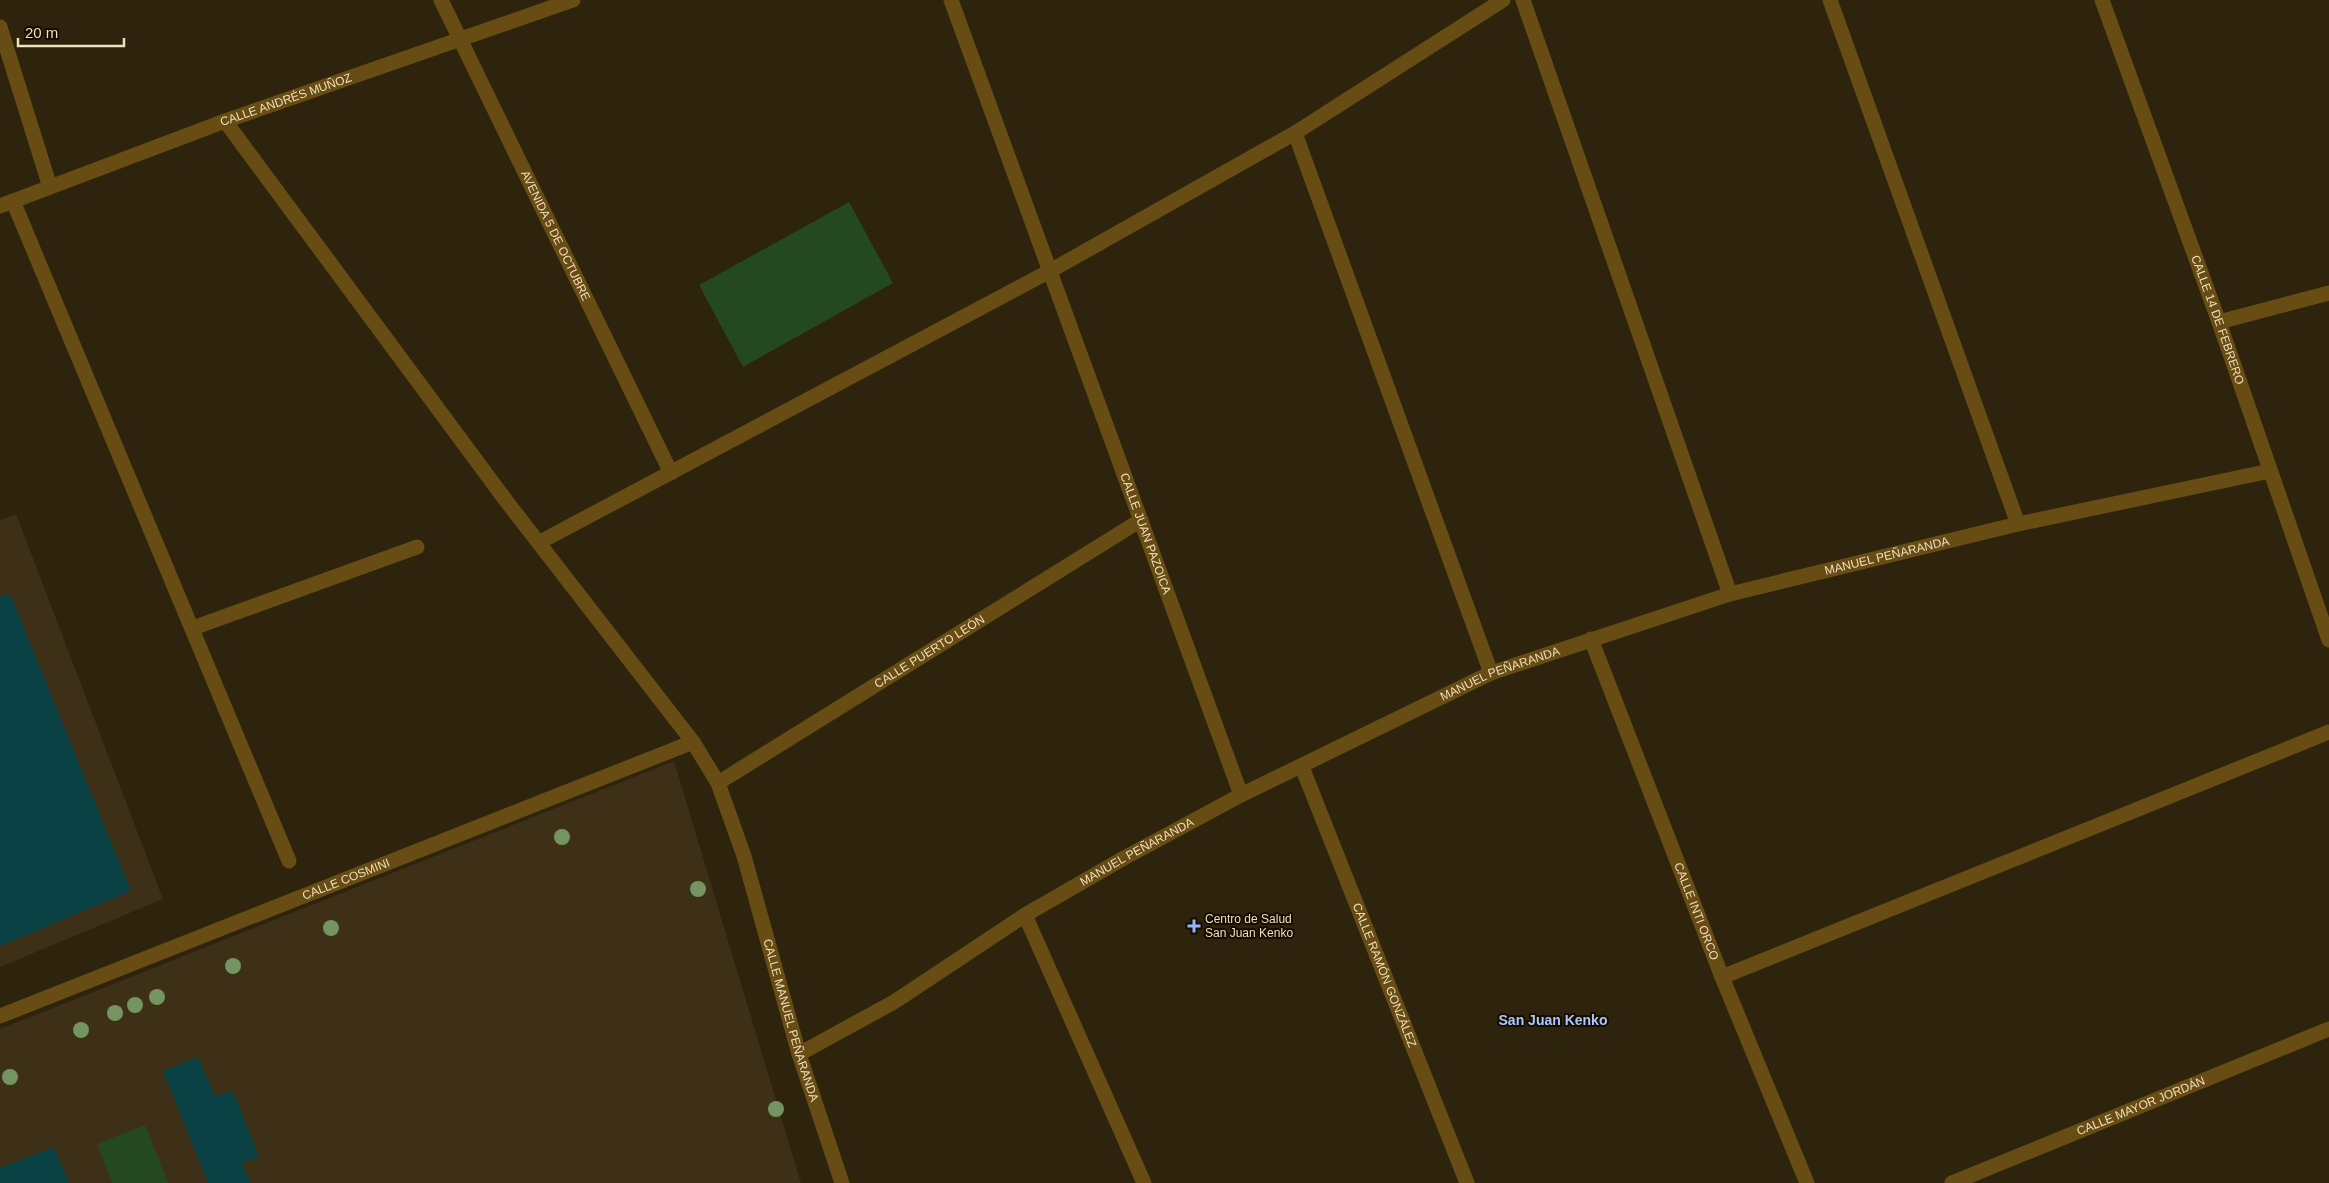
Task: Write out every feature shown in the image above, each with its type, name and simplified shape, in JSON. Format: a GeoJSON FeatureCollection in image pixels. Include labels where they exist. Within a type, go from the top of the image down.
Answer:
{"type":"FeatureCollection","features":[{"type":"Feature","properties":{"kind":"street","name":"AVENIDA 5 DE OCTUBRE"},"geometry":{"type":"LineString","coordinates":[[441,0],[671,473]]}},
{"type":"Feature","properties":{"kind":"street","name":"CALLE ANDRÉS MUÑOZ"},"geometry":{"type":"LineString","coordinates":[[7,204],[225,121],[573,0]]}},
{"type":"Feature","properties":{"kind":"street","name":"CALLE JUAN PAZOICA"},"geometry":{"type":"LineString","coordinates":[[952,0],[1241,795]]}},
{"type":"Feature","properties":{"kind":"street"},"geometry":{"type":"LineString","coordinates":[[540,542],[1050,271],[1294,133],[1503,0]]}},
{"type":"Feature","properties":{"kind":"street"},"geometry":{"type":"LineString","coordinates":[[1523,0],[1730,594]]}},
{"type":"Feature","properties":{"kind":"street"},"geometry":{"type":"LineString","coordinates":[[1830,0],[2018,524]]}},
{"type":"Feature","properties":{"kind":"street","name":"CALLE 14 DE FEBRERO"},"geometry":{"type":"LineString","coordinates":[[2102,0],[2219,322],[2329,640]]}},
{"type":"Feature","properties":{"kind":"street"},"geometry":{"type":"LineString","coordinates":[[0,27],[50,187]]}},
{"type":"Feature","properties":{"kind":"street","name":"CALLE MANUEL PEÑARANDA"},"geometry":{"type":"LineString","coordinates":[[225,121],[507,502],[540,542],[693,742],[718,783],[744,856],[799,1054],[842,1183]]}},
{"type":"Feature","properties":{"kind":"street"},"geometry":{"type":"LineString","coordinates":[[1294,133],[1491,674]]}},
{"type":"Feature","properties":{"kind":"street"},"geometry":{"type":"LineString","coordinates":[[7,204],[193,628],[289,861]]}},
{"type":"Feature","properties":{"kind":"street"},"geometry":{"type":"LineString","coordinates":[[2219,322],[2329,293]]}},
{"type":"Feature","properties":{"kind":"street","name":"MANUEL PEÑARANDA"},"geometry":{"type":"LineString","coordinates":[[799,1054],[894,1002],[1025,915],[1241,795],[1491,674],[1730,594],[2018,524],[2270,471]]}},
{"type":"Feature","properties":{"kind":"street","name":"CALLE PUERTO LEÓN"},"geometry":{"type":"LineString","coordinates":[[718,783],[1141,520]]}},
{"type":"Feature","properties":{"kind":"street"},"geometry":{"type":"LineString","coordinates":[[193,628],[417,547]]}},
{"type":"Feature","properties":{"kind":"street","name":"CALLE INTI ORCO"},"geometry":{"type":"LineString","coordinates":[[1591,639],[1722,977],[1807,1183]]}},
{"type":"Feature","properties":{"kind":"street"},"geometry":{"type":"LineString","coordinates":[[1722,977],[2329,732]]}},
{"type":"Feature","properties":{"kind":"street","name":"CALLE COSMINI"},"geometry":{"type":"LineString","coordinates":[[0,1016],[693,742]]}},
{"type":"Feature","properties":{"kind":"street","name":"CALLE RAMÓN GONZÁLEZ"},"geometry":{"type":"LineString","coordinates":[[1302,767],[1467,1183]]}},
{"type":"Feature","properties":{"kind":"street"},"geometry":{"type":"LineString","coordinates":[[1025,915],[1144,1183]]}},
{"type":"Feature","properties":{"kind":"street","name":"CALLE MAYOR JORDÁN"},"geometry":{"type":"LineString","coordinates":[[1952,1183],[2329,1029]]}},
{"type":"Feature","properties":{"kind":"shaded area"},"geometry":{"type":"Polygon","coordinates":[[[16,514],[163,899],[0,967],[0,520],[16,514]]]}},
{"type":"Feature","properties":{"kind":"shaded area"},"geometry":{"type":"Polygon","coordinates":[[[674,761],[801,1183],[0,1183],[0,1029],[674,761]]]}},
{"type":"Feature","properties":{"kind":"green space"},"geometry":{"type":"Polygon","coordinates":[[[849,202],[893,283],[743,367],[699,285],[849,202]]]}},
{"type":"Feature","properties":{"kind":"green space"},"geometry":{"type":"Polygon","coordinates":[[[145,1125],[168,1183],[112,1183],[97,1144],[145,1125]]]}},
{"type":"Feature","properties":{"kind":"building"},"geometry":{"type":"Polygon","coordinates":[[[10,594],[131,891],[0,946],[0,597],[10,594]]]}},
{"type":"Feature","properties":{"kind":"building"},"geometry":{"type":"Polygon","coordinates":[[[198,1057],[215,1096],[233,1091],[259,1156],[242,1163],[251,1183],[208,1183],[163,1071],[198,1057]]]}},
{"type":"Feature","properties":{"kind":"building"},"geometry":{"type":"Polygon","coordinates":[[[54,1147],[69,1183],[0,1183],[0,1168],[54,1147]]]}},
{"type":"Feature","properties":{"kind":"place","name":"Centro de Salud San Juan Kenko"},"geometry":{"type":"Point","coordinates":[1194,926]}},
{"type":"Feature","properties":{"kind":"district","name":"San Juan Kenko"},"geometry":{"type":"Point","coordinates":[1553,1020]}}]}
